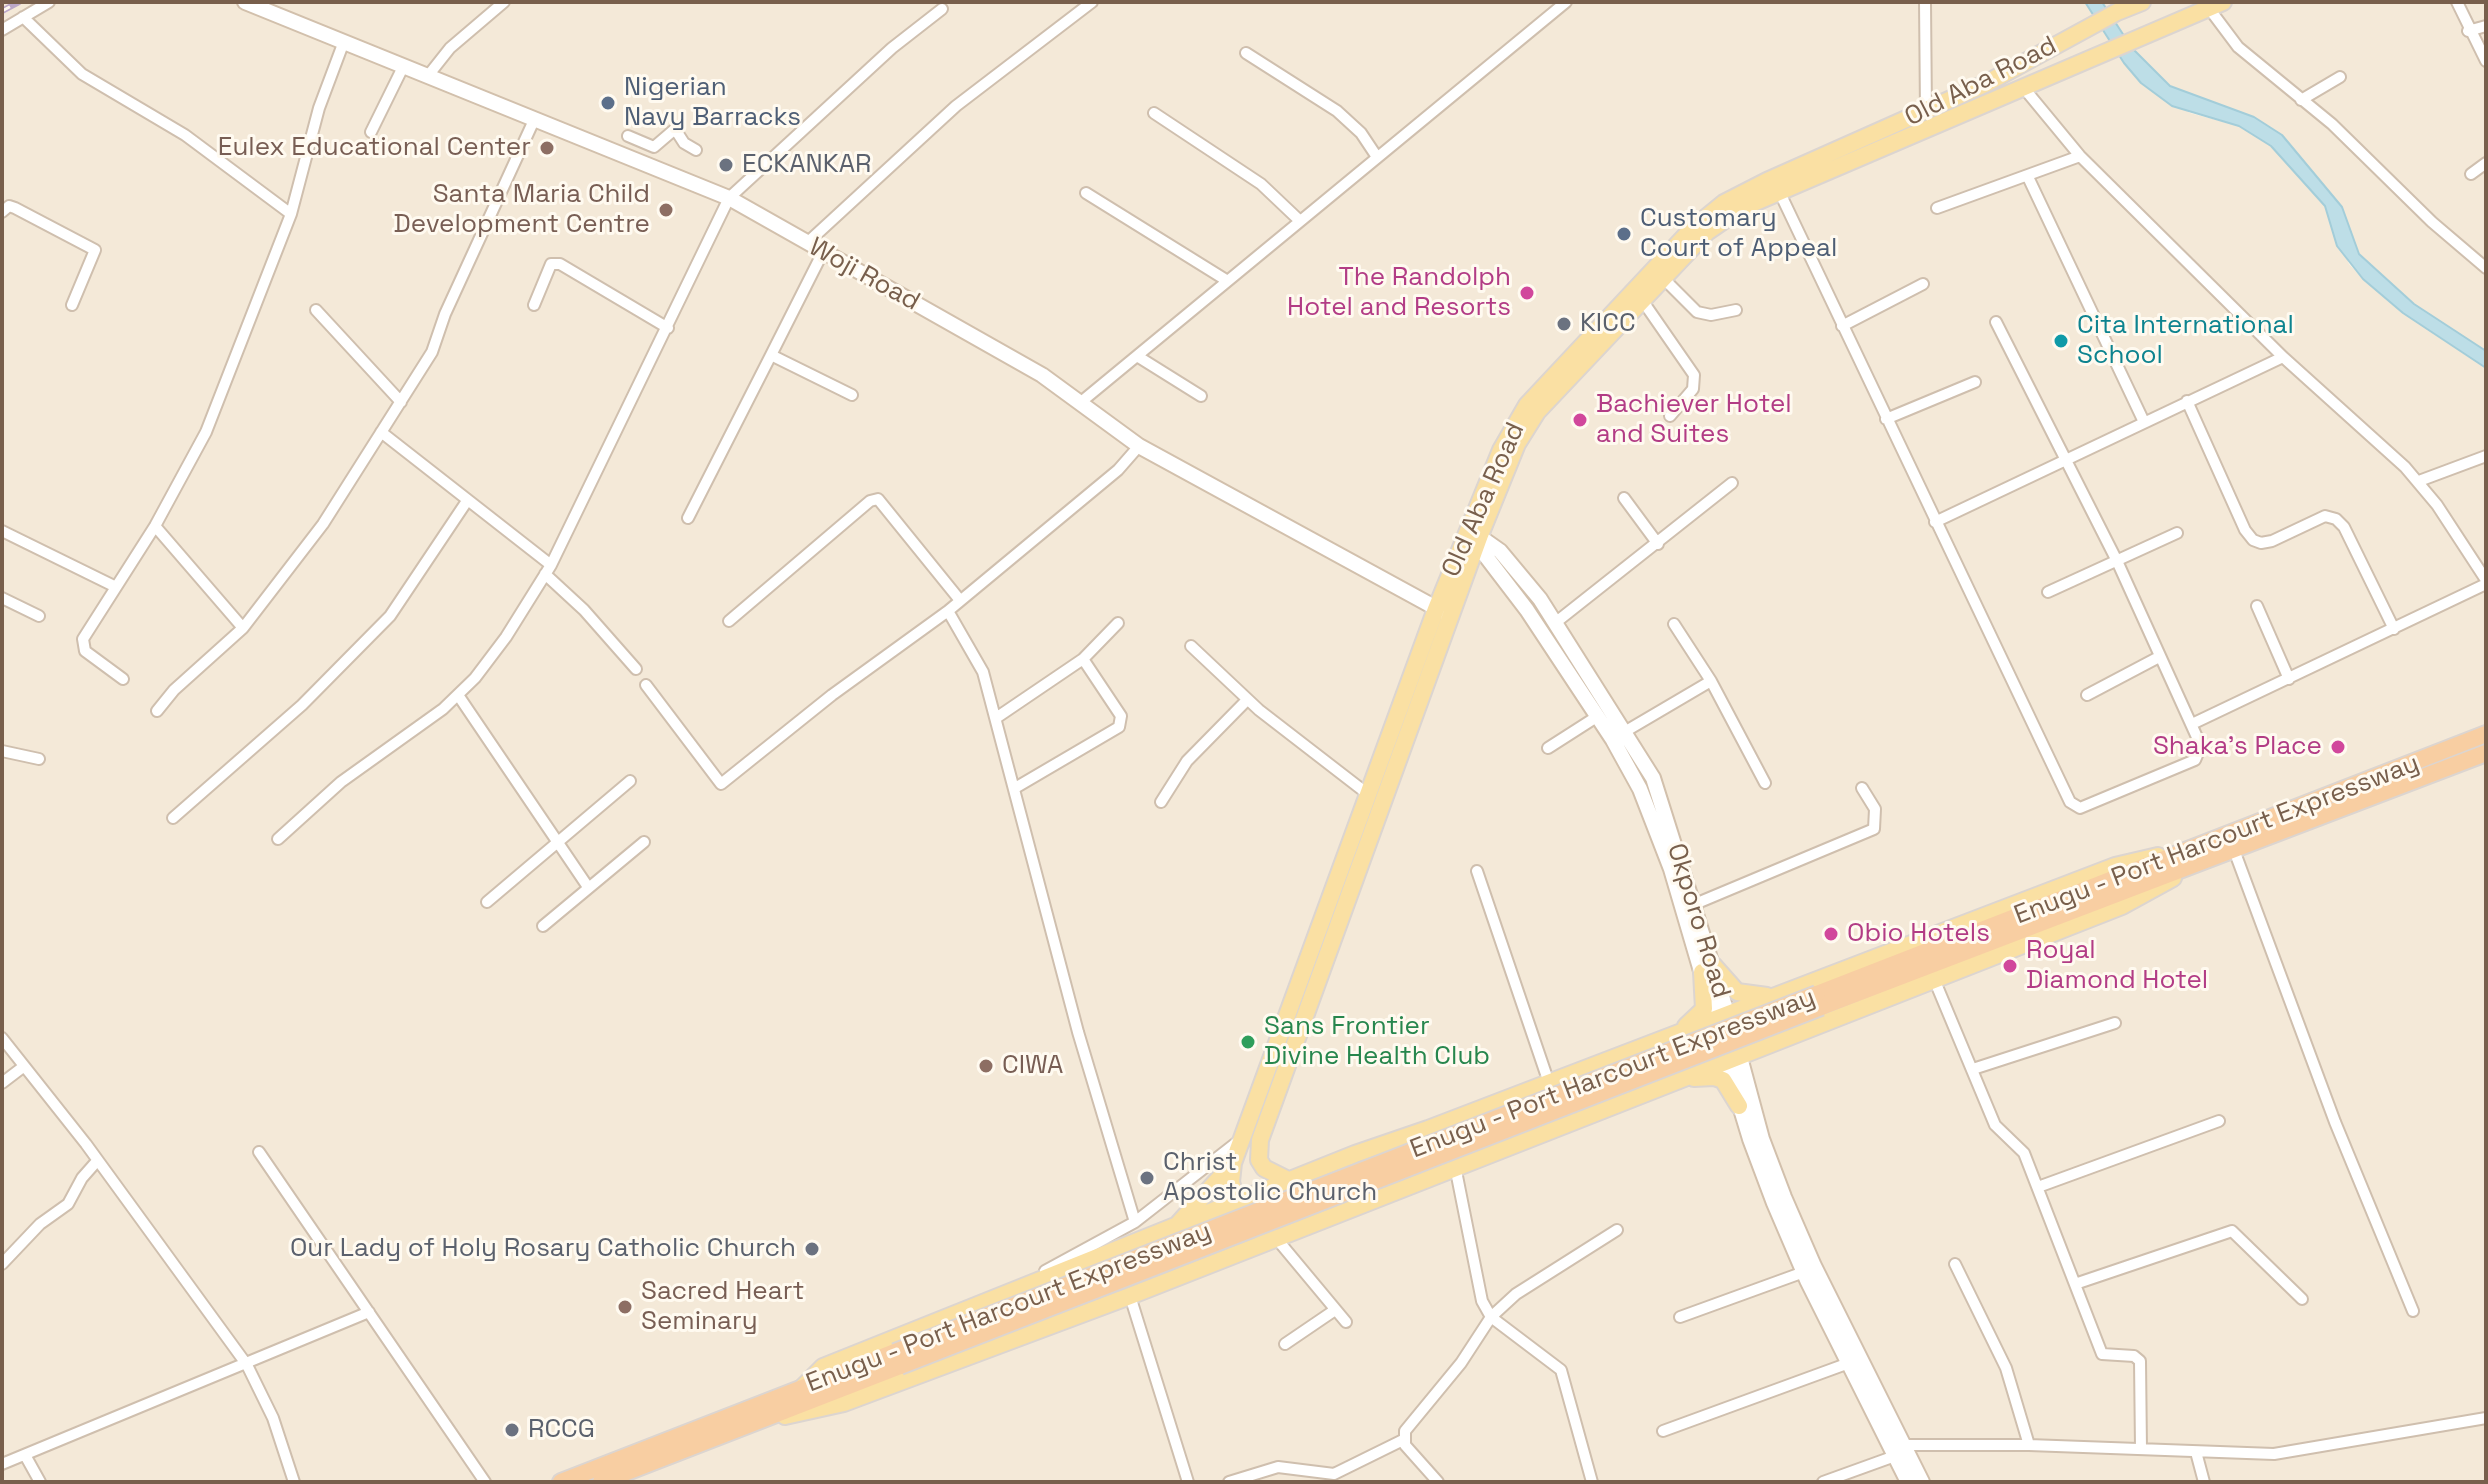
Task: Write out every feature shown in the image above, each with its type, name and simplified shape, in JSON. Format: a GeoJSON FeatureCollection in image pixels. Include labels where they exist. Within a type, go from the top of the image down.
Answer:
{"type":"FeatureCollection","features":[{"type":"Feature","properties":{"kind":"highway","name":"Enugu - Port Harcourt Expressway"},"geometry":{"type":"LineString","coordinates":[[601,1482],[753,1423],[898,1359],[1819,1000],[2486,734]]}},
{"type":"Feature","properties":{"kind":"highway","name":"Enugu - Port Harcourt Expressway"},"geometry":{"type":"LineString","coordinates":[[1819,1000],[2198,865],[2486,753]]}},
{"type":"Feature","properties":{"kind":"highway","name":"Enugu - Port Harcourt Expressway"},"geometry":{"type":"LineString","coordinates":[[561,1482],[800,1390],[898,1359]]}},
{"type":"Feature","properties":{"kind":"main road","name":"Woji Road"},"geometry":{"type":"LineString","coordinates":[[245,2],[729,198],[1042,375],[1139,446],[1443,612]]}},
{"type":"Feature","properties":{"kind":"main road","name":"Old Aba Road"},"geometry":{"type":"LineString","coordinates":[[1472,539],[1527,427],[1547,400],[1707,232],[1742,208],[1927,120],[2079,31],[2142,2]]}},
{"type":"Feature","properties":{"kind":"main road","name":"Old Aba Road"},"geometry":{"type":"LineString","coordinates":[[1237,1202],[1231,1182],[1233,1163],[1369,795],[1472,539],[1501,450],[1527,405],[1691,230],[1743,191],[1927,120],[2023,87],[2215,4]]}},
{"type":"Feature","properties":{"kind":"main road","name":"Okporo Road"},"geometry":{"type":"LineString","coordinates":[[1472,539],[1508,560],[1555,623],[1626,731],[1657,788],[1695,904],[1707,968]]}},
{"type":"Feature","properties":{"kind":"main road","name":"Okporo Road"},"geometry":{"type":"LineString","coordinates":[[1472,539],[1520,600],[1598,716],[1651,813],[1707,968],[1732,1058],[1739,1106],[1763,1175],[1804,1272],[1849,1363],[1900,1451],[1922,1482]]}},
{"type":"Feature","properties":{"kind":"main road","name":"Old Aba Road"},"geometry":{"type":"LineString","coordinates":[[1292,1182],[1264,1168],[1259,1160],[1260,1140],[1443,612]]}},
{"type":"Feature","properties":{"kind":"main road"},"geometry":{"type":"LineString","coordinates":[[800,1390],[823,1367],[1377,1146],[2115,866],[2210,844]]}},
{"type":"Feature","properties":{"kind":"main road"},"geometry":{"type":"LineString","coordinates":[[753,1423],[844,1403],[1130,1296],[2122,906],[2198,865]]}},
{"type":"Feature","properties":{"kind":"main road"},"geometry":{"type":"LineString","coordinates":[[1707,968],[1737,992],[1777,996]]}},
{"type":"Feature","properties":{"kind":"main road"},"geometry":{"type":"LineString","coordinates":[[1666,1038],[1701,1015],[1707,968]]}},
{"type":"Feature","properties":{"kind":"main road","name":"Okporo Road"},"geometry":{"type":"LineString","coordinates":[[1732,1058],[1784,1197],[1900,1451],[1908,1482]]}},
{"type":"Feature","properties":{"kind":"main road"},"geometry":{"type":"LineString","coordinates":[[1661,1085],[1714,1077],[1731,1089],[1739,1106]]}},
{"type":"Feature","properties":{"kind":"main road"},"geometry":{"type":"LineString","coordinates":[[1344,1161],[1375,1156],[1388,1159],[1394,1171],[1394,1183],[1388,1193]]}},
{"type":"Feature","properties":{"kind":"main road"},"geometry":{"type":"LineString","coordinates":[[1174,1229],[1233,1163]]}},
{"type":"Feature","properties":{"kind":"main road"},"geometry":{"type":"LineString","coordinates":[[1237,1202],[1256,1228],[1276,1238]]}},
{"type":"Feature","properties":{"kind":"street"},"geometry":{"type":"LineString","coordinates":[[2,30],[49,2]]}},
{"type":"Feature","properties":{"kind":"street"},"geometry":{"type":"LineString","coordinates":[[427,77],[457,41],[504,2]]}},
{"type":"Feature","properties":{"kind":"street"},"geometry":{"type":"LineString","coordinates":[[1081,402],[1566,2]]}},
{"type":"Feature","properties":{"kind":"street"},"geometry":{"type":"LineString","coordinates":[[1925,2],[1927,120]]}},
{"type":"Feature","properties":{"kind":"street"},"geometry":{"type":"LineString","coordinates":[[2457,2],[2468,31],[2486,61]]}},
{"type":"Feature","properties":{"kind":"street"},"geometry":{"type":"LineString","coordinates":[[807,243],[956,106],[1085,4]]}},
{"type":"Feature","properties":{"kind":"street"},"geometry":{"type":"LineString","coordinates":[[2215,4],[2238,47],[2332,124],[2432,222],[2486,268]]}},
{"type":"Feature","properties":{"kind":"street"},"geometry":{"type":"LineString","coordinates":[[278,839],[341,782],[458,695],[506,637],[548,569],[729,198],[892,48],[942,9]]}},
{"type":"Feature","properties":{"kind":"street"},"geometry":{"type":"LineString","coordinates":[[23,17],[82,74],[185,135],[291,214]]}},
{"type":"Feature","properties":{"kind":"street"},"geometry":{"type":"LineString","coordinates":[[2468,31],[2486,26]]}},
{"type":"Feature","properties":{"kind":"street"},"geometry":{"type":"LineString","coordinates":[[123,679],[83,646],[83,639],[155,526],[206,432],[291,214],[319,108],[343,44]]}},
{"type":"Feature","properties":{"kind":"street"},"geometry":{"type":"LineString","coordinates":[[1246,53],[1337,111],[1361,133],[1377,157]]}},
{"type":"Feature","properties":{"kind":"street"},"geometry":{"type":"LineString","coordinates":[[371,132],[403,67]]}},
{"type":"Feature","properties":{"kind":"street"},"geometry":{"type":"LineString","coordinates":[[2301,100],[2340,77]]}},
{"type":"Feature","properties":{"kind":"street"},"geometry":{"type":"LineString","coordinates":[[2023,87],[2080,156],[2283,357],[2419,481],[2486,582],[2192,724]]}},
{"type":"Feature","properties":{"kind":"street"},"geometry":{"type":"LineString","coordinates":[[1154,113],[1261,184],[1300,221]]}},
{"type":"Feature","properties":{"kind":"street"},"geometry":{"type":"LineString","coordinates":[[157,711],[174,690],[243,628],[298,560],[401,402],[432,352],[445,314],[535,118]]}},
{"type":"Feature","properties":{"kind":"street"},"geometry":{"type":"LineString","coordinates":[[628,136],[654,147],[675,129],[684,143],[696,150]]}},
{"type":"Feature","properties":{"kind":"street"},"geometry":{"type":"LineString","coordinates":[[1937,208],[2080,156]]}},
{"type":"Feature","properties":{"kind":"street"},"geometry":{"type":"LineString","coordinates":[[2471,174],[2486,163]]}},
{"type":"Feature","properties":{"kind":"street"},"geometry":{"type":"LineString","coordinates":[[2028,177],[2144,422]]}},
{"type":"Feature","properties":{"kind":"street"},"geometry":{"type":"LineString","coordinates":[[1779,191],[2074,807],[2088,806],[2195,760],[2201,746],[2117,561],[1996,322]]}},
{"type":"Feature","properties":{"kind":"street"},"geometry":{"type":"LineString","coordinates":[[1086,193],[1226,280]]}},
{"type":"Feature","properties":{"kind":"street"},"geometry":{"type":"LineString","coordinates":[[2,212],[9,206],[15,208],[95,250],[72,305]]}},
{"type":"Feature","properties":{"kind":"street"},"geometry":{"type":"LineString","coordinates":[[688,518],[823,252]]}},
{"type":"Feature","properties":{"kind":"street"},"geometry":{"type":"LineString","coordinates":[[534,305],[551,264],[560,264],[668,328]]}},
{"type":"Feature","properties":{"kind":"street"},"geometry":{"type":"LineString","coordinates":[[1663,278],[1697,312],[1711,315],[1736,310]]}},
{"type":"Feature","properties":{"kind":"street"},"geometry":{"type":"LineString","coordinates":[[1842,326],[1923,284]]}},
{"type":"Feature","properties":{"kind":"street"},"geometry":{"type":"LineString","coordinates":[[1642,300],[1694,375],[1693,389],[1670,416]]}},
{"type":"Feature","properties":{"kind":"street"},"geometry":{"type":"LineString","coordinates":[[316,310],[401,402]]}},
{"type":"Feature","properties":{"kind":"street"},"geometry":{"type":"LineString","coordinates":[[771,355],[852,395]]}},
{"type":"Feature","properties":{"kind":"street"},"geometry":{"type":"LineString","coordinates":[[1137,356],[1201,396]]}},
{"type":"Feature","properties":{"kind":"street"},"geometry":{"type":"LineString","coordinates":[[1935,522],[2283,357]]}},
{"type":"Feature","properties":{"kind":"street"},"geometry":{"type":"LineString","coordinates":[[1886,419],[1975,382]]}},
{"type":"Feature","properties":{"kind":"street"},"geometry":{"type":"LineString","coordinates":[[2187,401],[2245,530],[2253,540],[2261,543],[2272,541],[2325,516],[2336,519],[2344,527],[2394,629]]}},
{"type":"Feature","properties":{"kind":"street"},"geometry":{"type":"LineString","coordinates":[[381,432],[548,569],[636,669]]}},
{"type":"Feature","properties":{"kind":"street"},"geometry":{"type":"LineString","coordinates":[[646,685],[721,784],[832,695],[948,611],[1118,470],[1139,446]]}},
{"type":"Feature","properties":{"kind":"street"},"geometry":{"type":"LineString","coordinates":[[2419,481],[2486,456]]}},
{"type":"Feature","properties":{"kind":"street"},"geometry":{"type":"LineString","coordinates":[[1555,623],[1732,483]]}},
{"type":"Feature","properties":{"kind":"street"},"geometry":{"type":"LineString","coordinates":[[1624,498],[1658,544]]}},
{"type":"Feature","properties":{"kind":"street"},"geometry":{"type":"LineString","coordinates":[[729,621],[870,501],[878,499],[959,599]]}},
{"type":"Feature","properties":{"kind":"street"},"geometry":{"type":"LineString","coordinates":[[173,818],[293,714],[390,616],[467,501]]}},
{"type":"Feature","properties":{"kind":"street"},"geometry":{"type":"LineString","coordinates":[[155,526],[243,628]]}},
{"type":"Feature","properties":{"kind":"street"},"geometry":{"type":"LineString","coordinates":[[2,531],[116,587]]}},
{"type":"Feature","properties":{"kind":"street"},"geometry":{"type":"LineString","coordinates":[[2048,592],[2177,533]]}},
{"type":"Feature","properties":{"kind":"street"},"geometry":{"type":"LineString","coordinates":[[2,598],[39,616]]}},
{"type":"Feature","properties":{"kind":"street"},"geometry":{"type":"LineString","coordinates":[[2257,606],[2289,679]]}},
{"type":"Feature","properties":{"kind":"street"},"geometry":{"type":"LineString","coordinates":[[948,611],[978,660],[996,718],[1078,1032],[1135,1222]]}},
{"type":"Feature","properties":{"kind":"street"},"geometry":{"type":"LineString","coordinates":[[996,718],[1083,659],[1118,623]]}},
{"type":"Feature","properties":{"kind":"street"},"geometry":{"type":"LineString","coordinates":[[1674,624],[1711,681],[1765,783]]}},
{"type":"Feature","properties":{"kind":"street"},"geometry":{"type":"LineString","coordinates":[[1191,646],[1247,700],[1319,760],[1369,795]]}},
{"type":"Feature","properties":{"kind":"street"},"geometry":{"type":"LineString","coordinates":[[2087,695],[2159,657]]}},
{"type":"Feature","properties":{"kind":"street"},"geometry":{"type":"LineString","coordinates":[[1015,788],[1119,727],[1121,716],[1083,659]]}},
{"type":"Feature","properties":{"kind":"street"},"geometry":{"type":"LineString","coordinates":[[1626,731],[1711,681]]}},
{"type":"Feature","properties":{"kind":"street"},"geometry":{"type":"LineString","coordinates":[[458,695],[588,887]]}},
{"type":"Feature","properties":{"kind":"street"},"geometry":{"type":"LineString","coordinates":[[1161,802],[1187,761],[1247,700]]}},
{"type":"Feature","properties":{"kind":"street"},"geometry":{"type":"LineString","coordinates":[[1548,748],[1598,716]]}},
{"type":"Feature","properties":{"kind":"street"},"geometry":{"type":"LineString","coordinates":[[2,751],[39,759]]}},
{"type":"Feature","properties":{"kind":"street"},"geometry":{"type":"LineString","coordinates":[[487,902],[630,781]]}},
{"type":"Feature","properties":{"kind":"street"},"geometry":{"type":"LineString","coordinates":[[1695,904],[1874,829],[1875,809],[1862,788]]}},
{"type":"Feature","properties":{"kind":"street"},"geometry":{"type":"LineString","coordinates":[[543,926],[644,842]]}},
{"type":"Feature","properties":{"kind":"street"},"geometry":{"type":"LineString","coordinates":[[2234,850],[2335,1122],[2413,1311]]}},
{"type":"Feature","properties":{"kind":"street"},"geometry":{"type":"LineString","coordinates":[[1477,871],[1549,1083]]}},
{"type":"Feature","properties":{"kind":"street"},"geometry":{"type":"LineString","coordinates":[[1934,979],[1995,1125],[2024,1153],[2102,1354],[2134,1356],[2140,1361],[2141,1449]]}},
{"type":"Feature","properties":{"kind":"street"},"geometry":{"type":"LineString","coordinates":[[1973,1069],[2115,1023]]}},
{"type":"Feature","properties":{"kind":"street"},"geometry":{"type":"LineString","coordinates":[[2,1038],[247,1365],[273,1418],[294,1482]]}},
{"type":"Feature","properties":{"kind":"street"},"geometry":{"type":"LineString","coordinates":[[2,1083],[23,1067]]}},
{"type":"Feature","properties":{"kind":"street"},"geometry":{"type":"LineString","coordinates":[[2038,1187],[2219,1121]]}},
{"type":"Feature","properties":{"kind":"street"},"geometry":{"type":"LineString","coordinates":[[1031,1285],[1031,1279],[1135,1222],[1242,1139]]}},
{"type":"Feature","properties":{"kind":"street"},"geometry":{"type":"LineString","coordinates":[[259,1152],[485,1482]]}},
{"type":"Feature","properties":{"kind":"street"},"geometry":{"type":"LineString","coordinates":[[2,1264],[40,1224],[68,1204],[82,1178],[97,1161]]}},
{"type":"Feature","properties":{"kind":"street"},"geometry":{"type":"LineString","coordinates":[[1455,1166],[1476,1287],[1491,1317],[1561,1370],[1592,1482]]}},
{"type":"Feature","properties":{"kind":"street"},"geometry":{"type":"LineString","coordinates":[[1403,1440],[1405,1431],[1461,1363],[1491,1317],[1516,1294],[1617,1230]]}},
{"type":"Feature","properties":{"kind":"street"},"geometry":{"type":"LineString","coordinates":[[2075,1284],[2232,1231],[2302,1299]]}},
{"type":"Feature","properties":{"kind":"street"},"geometry":{"type":"LineString","coordinates":[[1276,1238],[1346,1322]]}},
{"type":"Feature","properties":{"kind":"street"},"geometry":{"type":"LineString","coordinates":[[1955,1264],[2006,1368],[2029,1445]]}},
{"type":"Feature","properties":{"kind":"street"},"geometry":{"type":"LineString","coordinates":[[1680,1317],[1804,1272]]}},
{"type":"Feature","properties":{"kind":"street"},"geometry":{"type":"LineString","coordinates":[[1130,1296],[1188,1482]]}},
{"type":"Feature","properties":{"kind":"street"},"geometry":{"type":"LineString","coordinates":[[1285,1344],[1335,1310]]}},
{"type":"Feature","properties":{"kind":"street"},"geometry":{"type":"LineString","coordinates":[[2,1464],[369,1312]]}},
{"type":"Feature","properties":{"kind":"street"},"geometry":{"type":"LineString","coordinates":[[1663,1431],[1849,1363]]}},
{"type":"Feature","properties":{"kind":"street"},"geometry":{"type":"LineString","coordinates":[[1823,1482],[1900,1451],[2029,1445],[2247,1455],[2305,1451],[2486,1418]]}},
{"type":"Feature","properties":{"kind":"street"},"geometry":{"type":"LineString","coordinates":[[1229,1482],[1278,1467],[1334,1474],[1403,1440]]}},
{"type":"Feature","properties":{"kind":"street"},"geometry":{"type":"LineString","coordinates":[[1403,1440],[1438,1482]]}},
{"type":"Feature","properties":{"kind":"street"},"geometry":{"type":"LineString","coordinates":[[2196,1452],[2204,1482]]}},
{"type":"Feature","properties":{"kind":"street"},"geometry":{"type":"LineString","coordinates":[[25,1455],[40,1482]]}},
{"type":"Feature","properties":{"kind":"shaded area"},"geometry":{"type":"Polygon","coordinates":[[[2,2],[2085,2],[2124,63],[2141,83],[2190,113],[2239,126],[2271,146],[2325,206],[2349,264],[2363,279],[2403,313],[2486,368],[2486,1482],[2,1482],[2,2]]]}},
{"type":"Feature","properties":{"kind":"shaded area"},"geometry":{"type":"Polygon","coordinates":[[[2102,2],[2486,2],[2486,351],[2414,304],[2359,254],[2342,207],[2282,135],[2254,117],[2170,86],[2132,48],[2102,2]]]}},
{"type":"Feature","properties":{"kind":"water"},"geometry":{"type":"Polygon","coordinates":[[[2085,2],[2102,2],[2132,48],[2170,86],[2254,117],[2282,135],[2342,207],[2359,254],[2414,304],[2486,351],[2486,368],[2403,313],[2363,279],[2337,246],[2325,206],[2271,146],[2239,126],[2172,106],[2141,83],[2124,63],[2085,2]]]}},
{"type":"Feature","properties":{"kind":"railway"},"geometry":{"type":"LineString","coordinates":[[2,11],[19,2]]}},
{"type":"Feature","properties":{"kind":"place","name":"Nigerian Navy Barracks"},"geometry":{"type":"Point","coordinates":[608,103]}},
{"type":"Feature","properties":{"kind":"place","name":"Eulex Educational Center"},"geometry":{"type":"Point","coordinates":[547,148]}},
{"type":"Feature","properties":{"kind":"place","name":"ECKANKAR"},"geometry":{"type":"Point","coordinates":[726,165]}},
{"type":"Feature","properties":{"kind":"place","name":"Santa Maria Child Development Centre"},"geometry":{"type":"Point","coordinates":[666,210]}},
{"type":"Feature","properties":{"kind":"place","name":"Customary Court of Appeal"},"geometry":{"type":"Point","coordinates":[1624,234]}},
{"type":"Feature","properties":{"kind":"place","name":"The Randolph Hotel and Resorts"},"geometry":{"type":"Point","coordinates":[1527,293]}},
{"type":"Feature","properties":{"kind":"place","name":"KICC"},"geometry":{"type":"Point","coordinates":[1564,324]}},
{"type":"Feature","properties":{"kind":"place","name":"Cita International School"},"geometry":{"type":"Point","coordinates":[2061,341]}},
{"type":"Feature","properties":{"kind":"place","name":"Bachiever Hotel and Suites"},"geometry":{"type":"Point","coordinates":[1580,420]}},
{"type":"Feature","properties":{"kind":"place","name":"Shaka's Place"},"geometry":{"type":"Point","coordinates":[2338,747]}},
{"type":"Feature","properties":{"kind":"place","name":"Obio Hotels"},"geometry":{"type":"Point","coordinates":[1831,934]}},
{"type":"Feature","properties":{"kind":"place","name":"Royal Diamond Hotel"},"geometry":{"type":"Point","coordinates":[2010,966]}},
{"type":"Feature","properties":{"kind":"place","name":"Sans Frontier Divine Health Club"},"geometry":{"type":"Point","coordinates":[1248,1042]}},
{"type":"Feature","properties":{"kind":"place","name":"CIWA"},"geometry":{"type":"Point","coordinates":[986,1066]}},
{"type":"Feature","properties":{"kind":"place","name":"Christ Apostolic Church"},"geometry":{"type":"Point","coordinates":[1147,1178]}},
{"type":"Feature","properties":{"kind":"place","name":"Our Lady of Holy Rosary Catholic Church"},"geometry":{"type":"Point","coordinates":[812,1249]}},
{"type":"Feature","properties":{"kind":"place","name":"Sacred Heart Seminary"},"geometry":{"type":"Point","coordinates":[625,1307]}},
{"type":"Feature","properties":{"kind":"place","name":"RCCG"},"geometry":{"type":"Point","coordinates":[512,1430]}}]}
